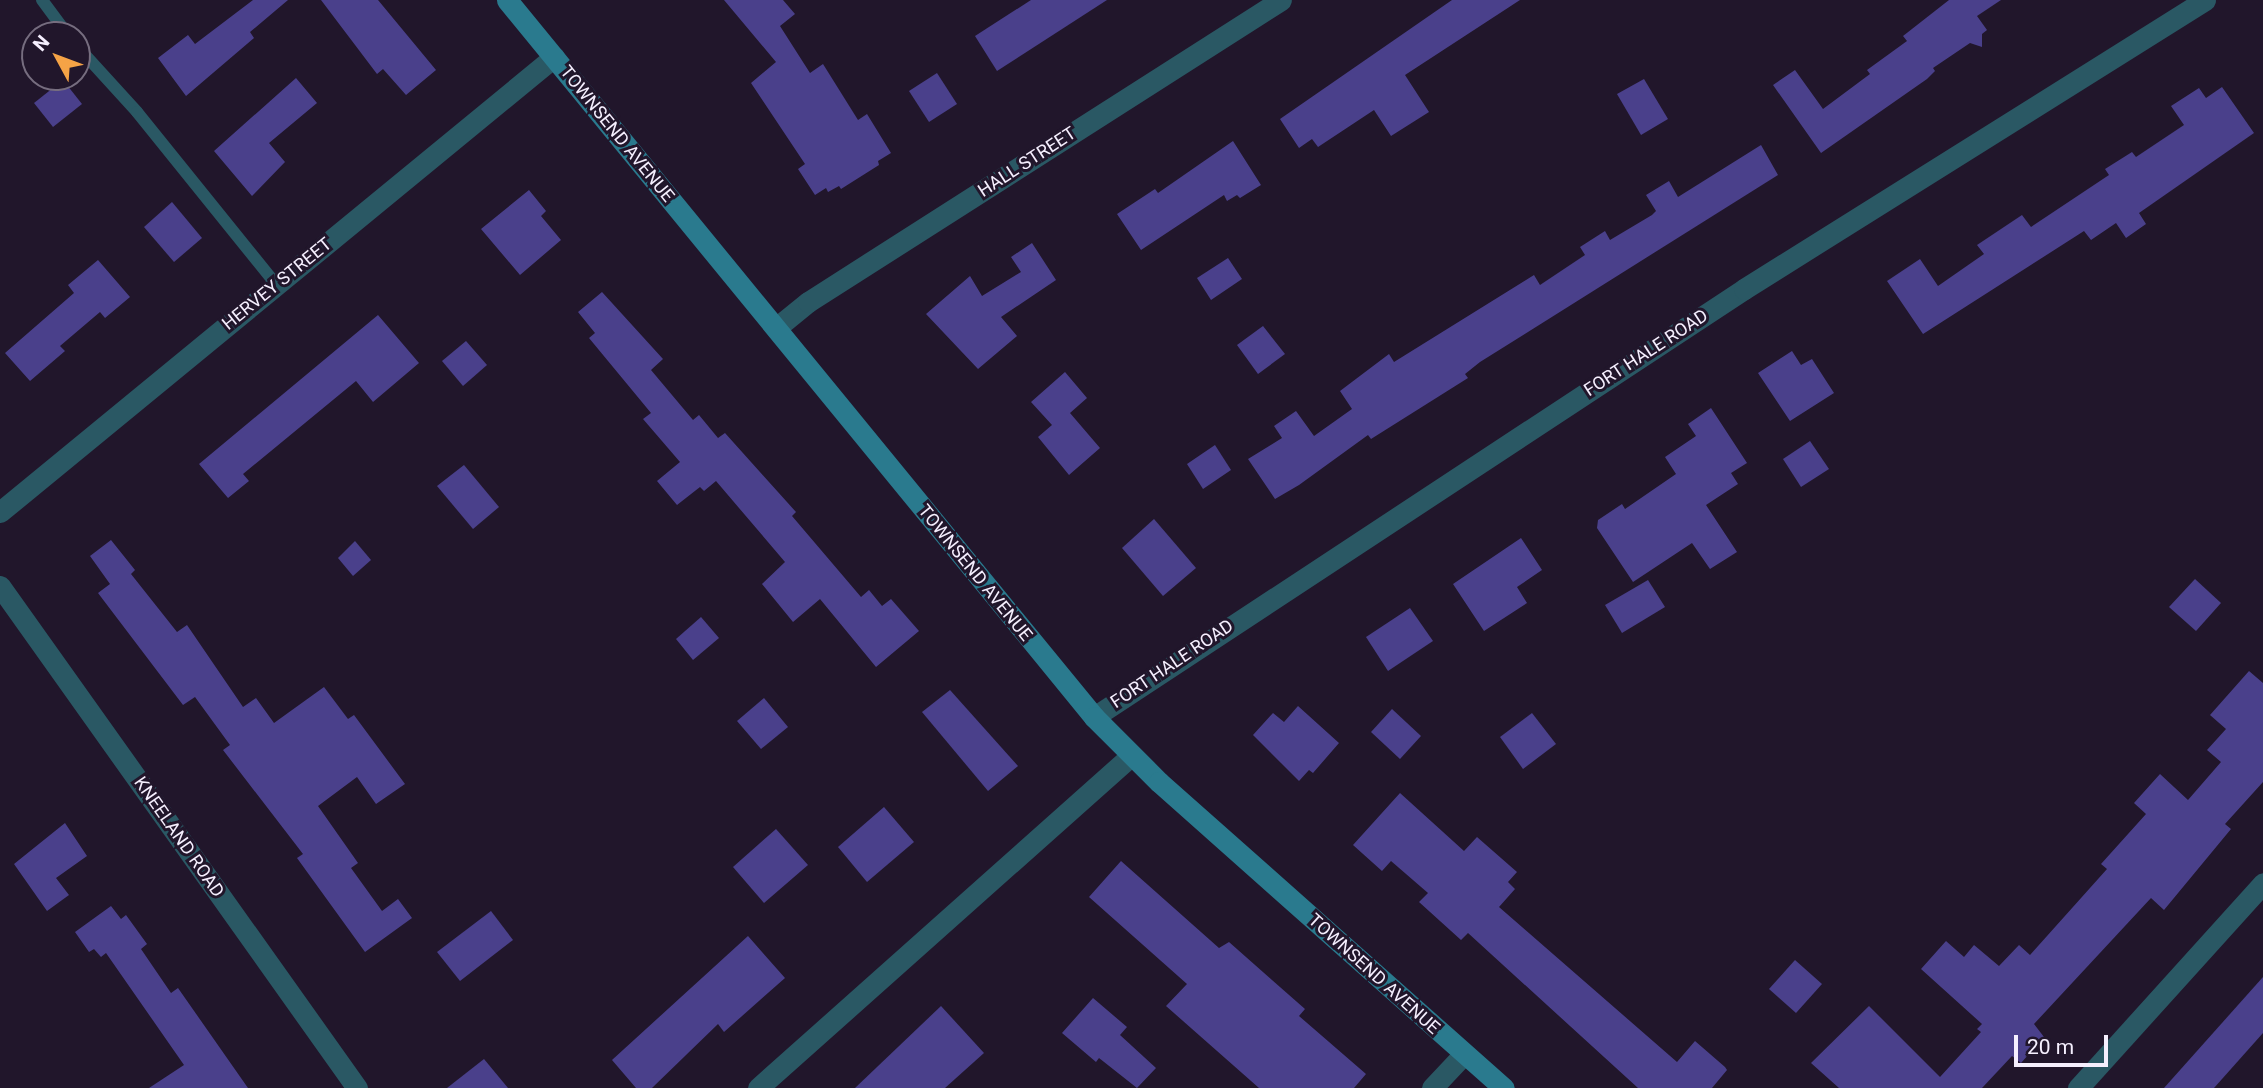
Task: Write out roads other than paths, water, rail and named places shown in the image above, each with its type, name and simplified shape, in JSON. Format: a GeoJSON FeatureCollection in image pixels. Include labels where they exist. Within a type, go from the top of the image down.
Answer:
{"type":"FeatureCollection","features":[{"type":"Feature","properties":{"kind":"main road","name":"TOWNSEND AVENUE"},"geometry":{"type":"LineString","coordinates":[[508,0],[1094,718],[1130,756],[1504,1088]]}},
{"type":"Feature","properties":{"kind":"street","name":"HALL STREET"},"geometry":{"type":"LineString","coordinates":[[776,328],[808,302],[1281,0]]}},
{"type":"Feature","properties":{"kind":"street","name":"FORT HALE ROAD"},"geometry":{"type":"LineString","coordinates":[[1094,718],[1744,289],[2206,0]]}},
{"type":"Feature","properties":{"kind":"street","name":"HERVEY STREET"},"geometry":{"type":"LineString","coordinates":[[0,512],[554,57]]}},
{"type":"Feature","properties":{"kind":"street","name":"KNEELAND ROAD"},"geometry":{"type":"LineString","coordinates":[[0,586],[357,1088]]}},
{"type":"Feature","properties":{"kind":"street"},"geometry":{"type":"LineString","coordinates":[[758,1088],[1130,756]]}},
{"type":"Feature","properties":{"kind":"street"},"geometry":{"type":"LineString","coordinates":[[2078,1088],[2263,883]]}},
{"type":"Feature","properties":{"kind":"street"},"geometry":{"type":"LineString","coordinates":[[1432,1088],[1464,1054]]}},
{"type":"Feature","properties":{"kind":"lane"},"geometry":{"type":"LineString","coordinates":[[42,0],[58,21]]}},
{"type":"Feature","properties":{"kind":"lane"},"geometry":{"type":"LineString","coordinates":[[91,61],[137,112],[276,284]]}}]}
